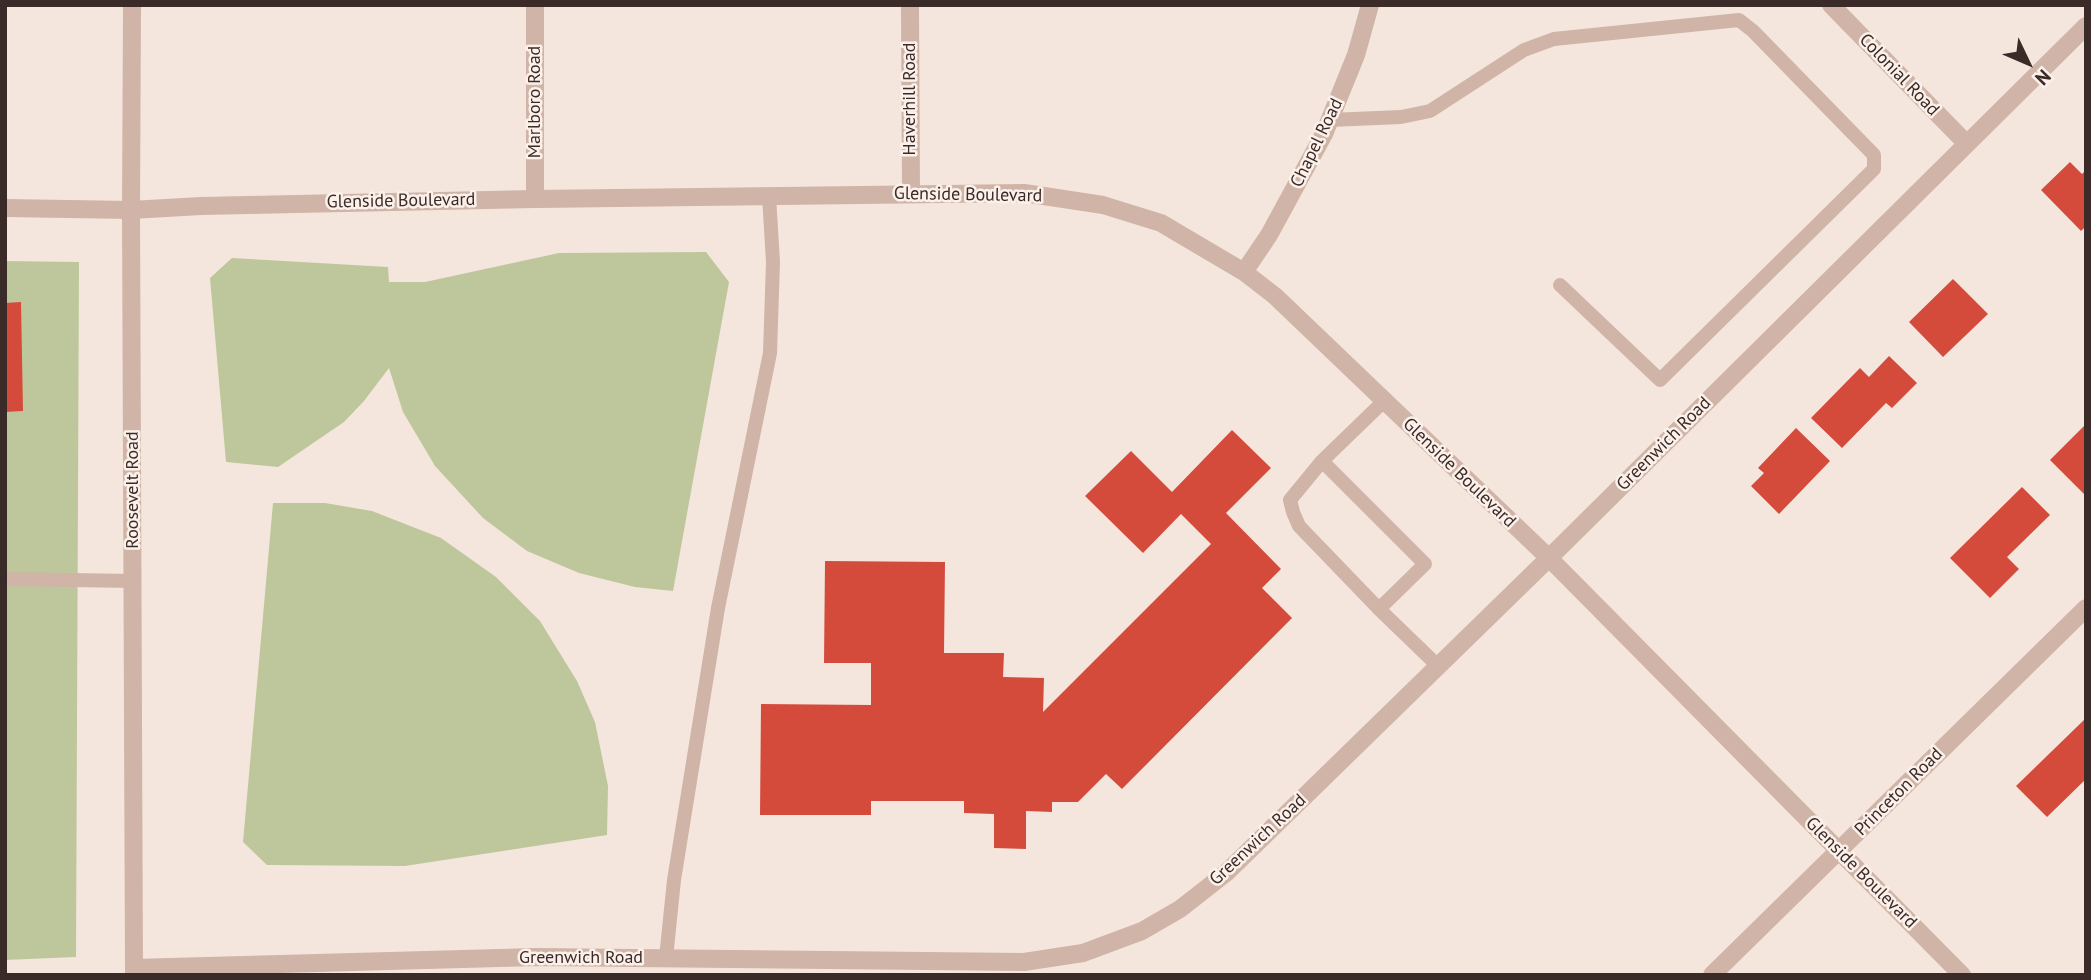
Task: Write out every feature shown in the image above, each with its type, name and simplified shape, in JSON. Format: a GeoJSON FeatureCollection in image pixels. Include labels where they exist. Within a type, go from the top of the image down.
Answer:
{"type":"FeatureCollection","features":[{"type":"Feature","properties":{"kind":"street","name":"Roosevelt Road"},"geometry":{"type":"LineString","coordinates":[[132,5],[134,971]]}},
{"type":"Feature","properties":{"kind":"street","name":"Marlboro Road"},"geometry":{"type":"LineString","coordinates":[[535,5],[535,199]]}},
{"type":"Feature","properties":{"kind":"street","name":"Haverhill Road"},"geometry":{"type":"LineString","coordinates":[[910,5],[911,194]]}},
{"type":"Feature","properties":{"kind":"street","name":"Chapel Road"},"geometry":{"type":"LineString","coordinates":[[1244,272],[1269,235],[1324,134],[1356,55],[1370,5]]}},
{"type":"Feature","properties":{"kind":"street","name":"Colonial Road"},"geometry":{"type":"LineString","coordinates":[[1831,5],[1967,144]]}},
{"type":"Feature","properties":{"kind":"street","name":"Greenwich Road"},"geometry":{"type":"LineString","coordinates":[[134,971],[536,966],[666,958],[904,968],[1024,962],[1083,953],[1142,931],[1180,909],[1226,873],[1549,558],[2086,26]]}},
{"type":"Feature","properties":{"kind":"street","name":"Glenside Boulevard"},"geometry":{"type":"LineString","coordinates":[[5,208],[131,210],[535,199],[1024,193],[1103,205],[1161,223],[1244,272],[1275,296],[1549,558],[1962,975]]}},
{"type":"Feature","properties":{"kind":"street","name":"Princeton Road"},"geometry":{"type":"LineString","coordinates":[[1712,975],[2086,608]]}},
{"type":"Feature","properties":{"kind":"lane"},"geometry":{"type":"LineString","coordinates":[[1330,120],[1401,117],[1430,111],[1524,50],[1554,38],[1739,20],[1753,31],[1874,155],[1874,169],[1660,380],[1560,285]]}},
{"type":"Feature","properties":{"kind":"lane"},"geometry":{"type":"LineString","coordinates":[[666,958],[674,880],[718,608],[770,353],[773,262],[769,196]]}},
{"type":"Feature","properties":{"kind":"lane"},"geometry":{"type":"LineString","coordinates":[[1384,401],[1322,461],[1290,500],[1299,526],[1438,666]]}},
{"type":"Feature","properties":{"kind":"lane"},"geometry":{"type":"LineString","coordinates":[[1322,461],[1425,564],[1379,609]]}},
{"type":"Feature","properties":{"kind":"lane"},"geometry":{"type":"LineString","coordinates":[[5,579],[134,581]]}},
{"type":"Feature","properties":{"kind":"green space"},"geometry":{"type":"Polygon","coordinates":[[[706,252],[729,282],[673,591],[635,587],[579,573],[527,551],[483,518],[435,466],[403,412],[389,368],[344,422],[278,467],[226,462],[210,278],[232,258],[388,267],[389,282],[425,282],[559,253],[706,252]]]}},
{"type":"Feature","properties":{"kind":"green space"},"geometry":{"type":"Polygon","coordinates":[[[5,261],[79,262],[76,957],[5,960],[5,261]]]}},
{"type":"Feature","properties":{"kind":"green space"},"geometry":{"type":"Polygon","coordinates":[[[273,503],[325,503],[372,511],[441,538],[496,577],[540,621],[577,681],[595,722],[608,786],[607,835],[405,866],[267,865],[243,842],[273,503]]]}},
{"type":"Feature","properties":{"kind":"building"},"geometry":{"type":"Polygon","coordinates":[[[2070,162],[2082,174],[2086,170],[2086,226],[2081,231],[2041,190],[2070,162]]]}},
{"type":"Feature","properties":{"kind":"building"},"geometry":{"type":"Polygon","coordinates":[[[1953,279],[1988,314],[1943,357],[1909,322],[1953,279]]]}},
{"type":"Feature","properties":{"kind":"building"},"geometry":{"type":"Polygon","coordinates":[[[21,302],[23,411],[5,412],[5,303],[21,302]]]}},
{"type":"Feature","properties":{"kind":"building"},"geometry":{"type":"Polygon","coordinates":[[[1889,356],[1917,383],[1892,408],[1886,403],[1842,448],[1811,418],[1860,368],[1869,377],[1889,356]]]}},
{"type":"Feature","properties":{"kind":"building"},"geometry":{"type":"Polygon","coordinates":[[[2086,424],[2086,496],[2050,460],[2086,424]]]}},
{"type":"Feature","properties":{"kind":"building"},"geometry":{"type":"Polygon","coordinates":[[[1796,428],[1830,461],[1779,514],[1751,486],[1764,473],[1758,468],[1796,428]]]}},
{"type":"Feature","properties":{"kind":"building"},"geometry":{"type":"Polygon","coordinates":[[[1232,430],[1271,468],[1226,513],[1281,569],[1262,588],[1292,618],[1122,789],[1106,774],[1078,802],[1052,802],[1052,812],[1026,811],[1026,849],[994,848],[994,814],[964,813],[964,801],[871,801],[871,815],[760,815],[761,704],[871,705],[871,663],[824,663],[825,561],[945,562],[944,653],[1004,653],[1003,677],[1044,678],[1043,712],[1211,544],[1181,514],[1143,553],[1085,496],[1131,451],[1172,492],[1232,430]]]}},
{"type":"Feature","properties":{"kind":"building"},"geometry":{"type":"Polygon","coordinates":[[[2022,487],[2050,515],[2007,557],[2019,569],[1990,598],[1950,558],[2022,487]]]}},
{"type":"Feature","properties":{"kind":"building"},"geometry":{"type":"Polygon","coordinates":[[[2086,718],[2086,779],[2047,817],[2016,786],[2086,718]]]}}]}
